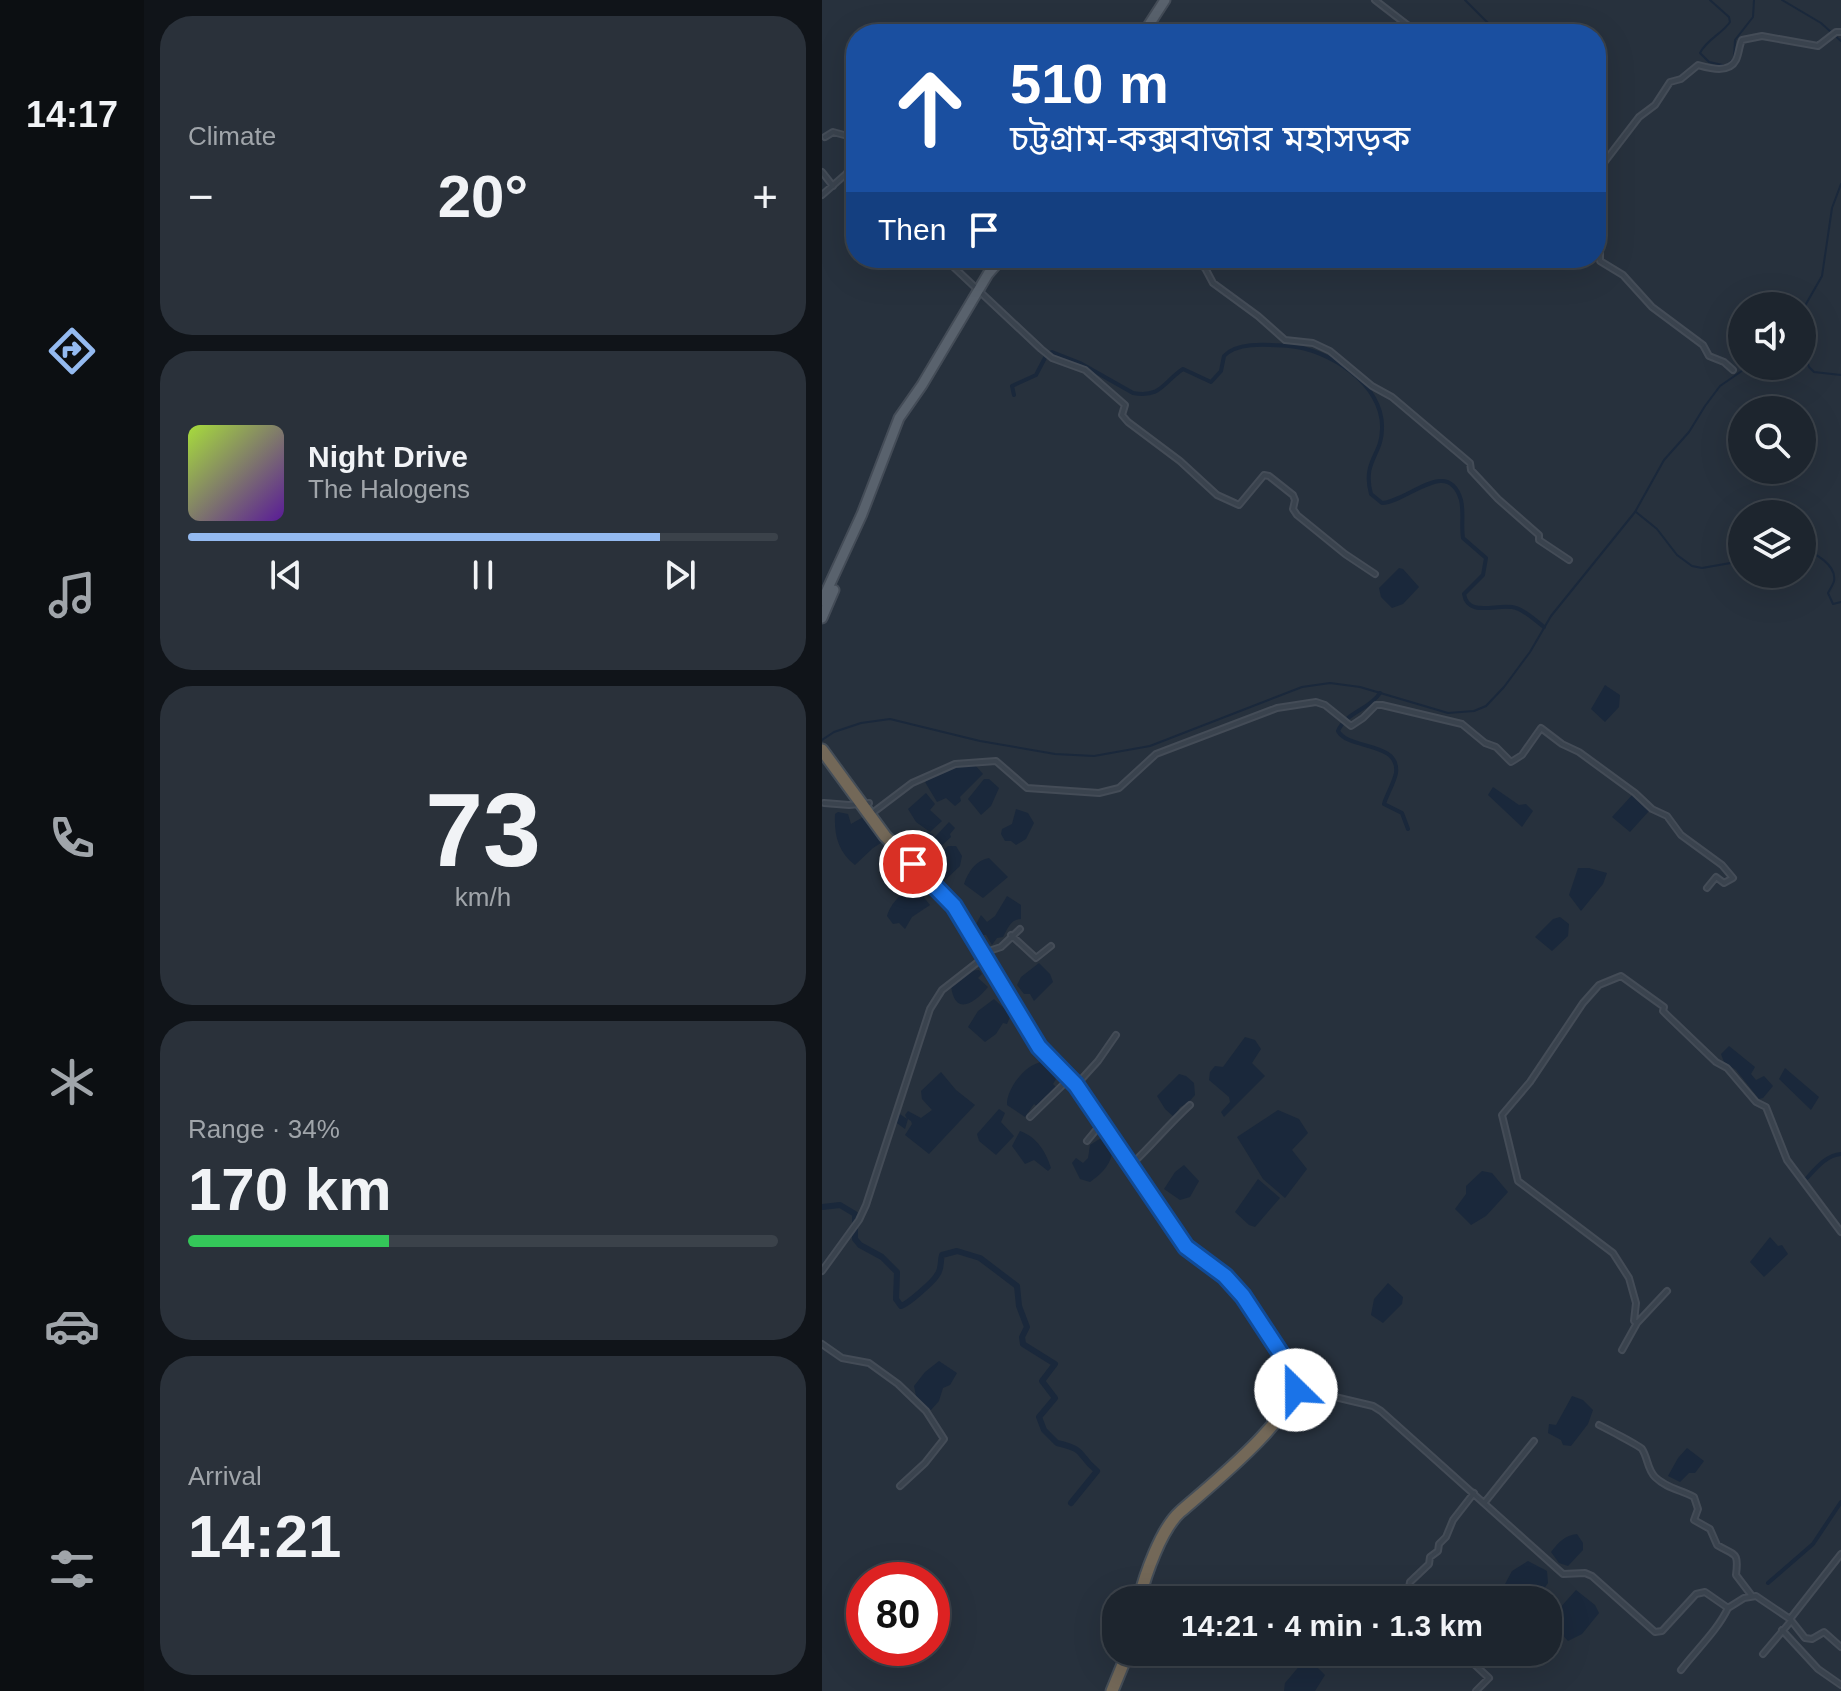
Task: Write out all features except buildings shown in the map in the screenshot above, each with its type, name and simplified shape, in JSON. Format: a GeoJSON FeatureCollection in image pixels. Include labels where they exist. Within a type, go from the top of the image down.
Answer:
{"type":"FeatureCollection","features":[{"type":"Feature","properties":{"kind":"highway"},"geometry":{"type":"LineString","coordinates":[[822,737],[828,754],[895,845],[954,906],[1039,1047],[1072,1082],[1186,1247],[1225,1276],[1243,1296],[1297,1382],[1294,1395],[1273,1424],[1170,1525],[1143,1586]]}},
{"type":"Feature","properties":{"kind":"highway"},"geometry":{"type":"LineString","coordinates":[[1112,1691],[1122,1666]]}},
{"type":"Feature","properties":{"kind":"main road"},"geometry":{"type":"LineString","coordinates":[[1149,24],[1165,0]]}},
{"type":"Feature","properties":{"kind":"main road"},"geometry":{"type":"LineString","coordinates":[[822,601],[875,483],[894,427],[914,395],[917,383],[992,268]]}},
{"type":"Feature","properties":{"kind":"main road"},"geometry":{"type":"LineString","coordinates":[[822,618],[866,517],[875,483]]}},
{"type":"Feature","properties":{"kind":"street"},"geometry":{"type":"LineString","coordinates":[[1375,0],[1406,24]]}},
{"type":"Feature","properties":{"kind":"street"},"geometry":{"type":"LineString","coordinates":[[1606,160],[1639,117],[1655,105],[1670,82],[1681,79],[1698,65],[1712,69],[1728,67],[1736,62],[1742,40],[1758,36],[1818,46],[1839,32]]}},
{"type":"Feature","properties":{"kind":"street"},"geometry":{"type":"LineString","coordinates":[[825,137],[833,132],[846,135]]}},
{"type":"Feature","properties":{"kind":"street"},"geometry":{"type":"LineString","coordinates":[[822,172],[833,186]]}},
{"type":"Feature","properties":{"kind":"street"},"geometry":{"type":"LineString","coordinates":[[822,195],[846,174]]}},
{"type":"Feature","properties":{"kind":"street"},"geometry":{"type":"LineString","coordinates":[[1606,266],[1623,275],[1652,307],[1703,345],[1709,356],[1728,366]]}},
{"type":"Feature","properties":{"kind":"street"},"geometry":{"type":"LineString","coordinates":[[955,268],[1041,350],[1052,358],[1093,375],[1125,405],[1122,415],[1128,422],[1180,461],[1217,495],[1239,505],[1264,475],[1269,476],[1293,495],[1293,509],[1297,515],[1375,574]]}},
{"type":"Feature","properties":{"kind":"street"},"geometry":{"type":"LineString","coordinates":[[1205,268],[1213,283],[1285,340],[1313,343],[1330,351],[1372,386],[1392,397],[1470,463],[1471,470],[1539,535],[1540,540],[1569,560]]}},
{"type":"Feature","properties":{"kind":"street"},"geometry":{"type":"LineString","coordinates":[[824,803],[869,807],[955,764],[996,761],[1027,788],[1106,792],[1119,788],[1156,754],[1219,732],[1261,713],[1316,702],[1325,705],[1351,726],[1376,705],[1397,707],[1462,724],[1485,743],[1496,747],[1511,762],[1522,755],[1541,728],[1579,752],[1652,809],[1667,816],[1681,835],[1722,865],[1733,878],[1724,883],[1716,877],[1707,888]]}},
{"type":"Feature","properties":{"kind":"street"},"geometry":{"type":"LineString","coordinates":[[822,1271],[859,1220],[866,1205],[930,1009],[942,990],[1020,929]]}},
{"type":"Feature","properties":{"kind":"street"},"geometry":{"type":"LineString","coordinates":[[1011,935],[1036,958],[1051,946]]}},
{"type":"Feature","properties":{"kind":"street"},"geometry":{"type":"LineString","coordinates":[[1637,1323],[1634,1321],[1636,1303],[1629,1278],[1613,1253],[1518,1181],[1502,1115],[1530,1082],[1583,1003],[1599,985],[1621,976],[1664,1007],[1663,1011],[1668,1016],[1716,1062],[1727,1068],[1756,1102],[1766,1107],[1787,1160],[1841,1232]]}},
{"type":"Feature","properties":{"kind":"street"},"geometry":{"type":"LineString","coordinates":[[1030,1117],[1098,1061],[1116,1035]]}},
{"type":"Feature","properties":{"kind":"street"},"geometry":{"type":"LineString","coordinates":[[1131,1164],[1190,1105]]}},
{"type":"Feature","properties":{"kind":"street"},"geometry":{"type":"LineString","coordinates":[[1087,1141],[1102,1123]]}},
{"type":"Feature","properties":{"kind":"street"},"geometry":{"type":"LineString","coordinates":[[1622,1350],[1637,1323],[1667,1291]]}},
{"type":"Feature","properties":{"kind":"street"},"geometry":{"type":"LineString","coordinates":[[822,1344],[842,1358],[869,1363],[898,1384],[926,1411],[944,1439],[925,1463],[900,1486]]}},
{"type":"Feature","properties":{"kind":"street"},"geometry":{"type":"LineString","coordinates":[[1297,1382],[1381,1411],[1563,1574],[1585,1573],[1592,1576],[1655,1632],[1662,1631],[1700,1592],[1705,1592],[1728,1608]]}},
{"type":"Feature","properties":{"kind":"street"},"geometry":{"type":"LineString","coordinates":[[1599,1425],[1642,1448],[1654,1476],[1666,1486],[1694,1497],[1698,1509],[1694,1520],[1710,1529],[1717,1545],[1734,1553],[1738,1561],[1736,1575],[1752,1596]]}},
{"type":"Feature","properties":{"kind":"street"},"geometry":{"type":"LineString","coordinates":[[1485,1502],[1534,1441]]}},
{"type":"Feature","properties":{"kind":"street"},"geometry":{"type":"LineString","coordinates":[[1409,1586],[1429,1564],[1430,1557],[1438,1551],[1453,1520],[1474,1493]]}},
{"type":"Feature","properties":{"kind":"street"},"geometry":{"type":"LineString","coordinates":[[1763,1654],[1841,1554]]}},
{"type":"Feature","properties":{"kind":"street"},"geometry":{"type":"LineString","coordinates":[[1681,1670],[1720,1624],[1728,1608],[1752,1596],[1790,1620],[1805,1638],[1812,1639],[1824,1632],[1841,1647]]}},
{"type":"Feature","properties":{"kind":"street"},"geometry":{"type":"LineString","coordinates":[[1782,1630],[1818,1669],[1841,1685]]}},
{"type":"Feature","properties":{"kind":"street"},"geometry":{"type":"LineString","coordinates":[[1476,1666],[1489,1678],[1476,1691]]}},
{"type":"Feature","properties":{"kind":"water"},"geometry":{"type":"Polygon","coordinates":[[[1399,568],[1419,587],[1403,604],[1392,608],[1381,597],[1379,588],[1399,568]]]}},
{"type":"Feature","properties":{"kind":"water"},"geometry":{"type":"Polygon","coordinates":[[[1605,685],[1620,695],[1619,707],[1605,722],[1591,709],[1605,685]]]}},
{"type":"Feature","properties":{"kind":"water"},"geometry":{"type":"Polygon","coordinates":[[[955,765],[975,765],[983,774],[955,806],[946,798],[937,802],[925,782],[955,765]]]}},
{"type":"Feature","properties":{"kind":"water"},"geometry":{"type":"Polygon","coordinates":[[[984,779],[989,779],[999,788],[991,806],[981,815],[968,799],[984,779]]]}},
{"type":"Feature","properties":{"kind":"water"},"geometry":{"type":"Polygon","coordinates":[[[1493,787],[1519,805],[1526,804],[1533,811],[1522,827],[1488,795],[1493,787]]]}},
{"type":"Feature","properties":{"kind":"water"},"geometry":{"type":"Polygon","coordinates":[[[926,793],[935,804],[930,810],[942,821],[930,832],[916,822],[908,809],[926,793]]]}},
{"type":"Feature","properties":{"kind":"water"},"geometry":{"type":"Polygon","coordinates":[[[1633,794],[1649,811],[1630,832],[1612,817],[1633,794]]]}},
{"type":"Feature","properties":{"kind":"water"},"geometry":{"type":"Polygon","coordinates":[[[1016,809],[1028,813],[1034,823],[1026,839],[1016,845],[1005,841],[1001,834],[1002,829],[1012,824],[1016,809]]]}},
{"type":"Feature","properties":{"kind":"water"},"geometry":{"type":"Polygon","coordinates":[[[835,814],[848,814],[851,824],[865,816],[884,841],[855,865],[836,836],[835,814]]]}},
{"type":"Feature","properties":{"kind":"water"},"geometry":{"type":"Polygon","coordinates":[[[949,822],[955,828],[951,837],[922,864],[914,856],[919,848],[917,837],[923,831],[933,834],[934,838],[949,822]]]}},
{"type":"Feature","properties":{"kind":"water"},"geometry":{"type":"Polygon","coordinates":[[[948,846],[956,846],[962,856],[960,866],[940,885],[925,868],[948,846]]]}},
{"type":"Feature","properties":{"kind":"water"},"geometry":{"type":"Polygon","coordinates":[[[989,858],[1008,877],[983,898],[964,884],[973,867],[989,858]]]}},
{"type":"Feature","properties":{"kind":"water"},"geometry":{"type":"Polygon","coordinates":[[[1578,868],[1607,873],[1603,884],[1581,911],[1569,895],[1578,868]]]}},
{"type":"Feature","properties":{"kind":"water"},"geometry":{"type":"Polygon","coordinates":[[[914,878],[923,884],[922,895],[930,905],[912,917],[905,929],[899,923],[893,924],[887,916],[914,878]]]}},
{"type":"Feature","properties":{"kind":"water"},"geometry":{"type":"Polygon","coordinates":[[[1007,896],[1021,905],[1021,919],[1012,922],[1003,937],[997,938],[992,945],[986,935],[975,935],[973,930],[981,915],[987,922],[995,916],[1007,896]]]}},
{"type":"Feature","properties":{"kind":"water"},"geometry":{"type":"Polygon","coordinates":[[[1560,917],[1569,924],[1568,936],[1552,951],[1535,937],[1553,919],[1560,917]]]}},
{"type":"Feature","properties":{"kind":"water"},"geometry":{"type":"Polygon","coordinates":[[[1039,963],[1053,982],[1034,1001],[1017,985],[1021,977],[1039,963]]]}},
{"type":"Feature","properties":{"kind":"water"},"geometry":{"type":"Polygon","coordinates":[[[979,970],[982,974],[978,978],[988,987],[972,1002],[961,1004],[953,996],[951,986],[970,971],[979,970]]]}},
{"type":"Feature","properties":{"kind":"water"},"geometry":{"type":"Polygon","coordinates":[[[994,999],[1011,1015],[1007,1024],[1003,1023],[996,1034],[985,1042],[968,1027],[978,1011],[994,999]]]}},
{"type":"Feature","properties":{"kind":"water"},"geometry":{"type":"Polygon","coordinates":[[[1245,1037],[1255,1040],[1261,1049],[1252,1063],[1265,1076],[1224,1117],[1221,1112],[1230,1102],[1229,1097],[1209,1080],[1210,1072],[1215,1066],[1223,1067],[1245,1037]]]}},
{"type":"Feature","properties":{"kind":"water"},"geometry":{"type":"Polygon","coordinates":[[[1729,1046],[1755,1067],[1751,1074],[1756,1080],[1764,1076],[1773,1086],[1763,1098],[1759,1099],[1736,1070],[1724,1062],[1721,1054],[1729,1046]]]}},
{"type":"Feature","properties":{"kind":"water"},"geometry":{"type":"Polygon","coordinates":[[[1043,1062],[1056,1079],[1053,1084],[1057,1088],[1038,1107],[1034,1104],[1025,1117],[1007,1105],[1010,1092],[1024,1072],[1043,1062]]]}},
{"type":"Feature","properties":{"kind":"water"},"geometry":{"type":"Polygon","coordinates":[[[1785,1068],[1819,1097],[1811,1110],[1779,1079],[1785,1068]]]}},
{"type":"Feature","properties":{"kind":"water"},"geometry":{"type":"Polygon","coordinates":[[[941,1072],[956,1090],[975,1105],[929,1154],[905,1135],[911,1121],[908,1119],[905,1129],[894,1121],[897,1112],[907,1119],[905,1115],[908,1111],[921,1118],[932,1110],[922,1099],[921,1091],[941,1072]]]}},
{"type":"Feature","properties":{"kind":"water"},"geometry":{"type":"Polygon","coordinates":[[[1179,1074],[1194,1083],[1195,1095],[1180,1107],[1174,1117],[1157,1096],[1179,1074]]]}},
{"type":"Feature","properties":{"kind":"water"},"geometry":{"type":"Polygon","coordinates":[[[999,1109],[1005,1113],[1001,1122],[1014,1136],[996,1155],[979,1141],[977,1134],[999,1109]]]}},
{"type":"Feature","properties":{"kind":"water"},"geometry":{"type":"Polygon","coordinates":[[[1278,1110],[1299,1119],[1308,1133],[1292,1150],[1307,1169],[1285,1198],[1263,1179],[1237,1137],[1278,1110]]]}},
{"type":"Feature","properties":{"kind":"water"},"geometry":{"type":"Polygon","coordinates":[[[1020,1131],[1040,1146],[1051,1168],[1048,1171],[1034,1160],[1025,1164],[1012,1146],[1020,1131]]]}},
{"type":"Feature","properties":{"kind":"water"},"geometry":{"type":"Polygon","coordinates":[[[1101,1138],[1112,1154],[1109,1163],[1090,1182],[1080,1179],[1072,1163],[1076,1158],[1083,1163],[1088,1158],[1090,1145],[1101,1138]]]}},
{"type":"Feature","properties":{"kind":"water"},"geometry":{"type":"Polygon","coordinates":[[[1184,1165],[1199,1181],[1190,1197],[1180,1200],[1164,1189],[1175,1172],[1184,1165]]]}},
{"type":"Feature","properties":{"kind":"water"},"geometry":{"type":"Polygon","coordinates":[[[1482,1171],[1492,1173],[1508,1192],[1486,1216],[1471,1225],[1455,1209],[1466,1194],[1466,1186],[1482,1171]]]}},
{"type":"Feature","properties":{"kind":"water"},"geometry":{"type":"Polygon","coordinates":[[[1258,1179],[1280,1198],[1255,1227],[1235,1212],[1258,1179]]]}},
{"type":"Feature","properties":{"kind":"water"},"geometry":{"type":"Polygon","coordinates":[[[1770,1237],[1778,1246],[1782,1245],[1788,1254],[1764,1277],[1750,1262],[1770,1237]]]}},
{"type":"Feature","properties":{"kind":"water"},"geometry":{"type":"Polygon","coordinates":[[[1388,1283],[1403,1297],[1402,1304],[1383,1323],[1371,1315],[1374,1299],[1388,1283]]]}},
{"type":"Feature","properties":{"kind":"water"},"geometry":{"type":"Polygon","coordinates":[[[939,1361],[957,1373],[950,1385],[943,1388],[939,1401],[931,1410],[917,1401],[914,1386],[939,1361]]]}},
{"type":"Feature","properties":{"kind":"water"},"geometry":{"type":"Polygon","coordinates":[[[1310,1393],[1315,1397],[1321,1395],[1321,1408],[1313,1421],[1298,1432],[1297,1427],[1284,1420],[1297,1399],[1310,1393]]]}},
{"type":"Feature","properties":{"kind":"water"},"geometry":{"type":"Polygon","coordinates":[[[1572,1396],[1583,1400],[1593,1410],[1588,1424],[1571,1446],[1563,1445],[1561,1440],[1548,1433],[1549,1424],[1556,1425],[1572,1396]]]}},
{"type":"Feature","properties":{"kind":"water"},"geometry":{"type":"Polygon","coordinates":[[[1687,1448],[1704,1461],[1695,1473],[1689,1473],[1680,1482],[1668,1476],[1687,1448]]]}},
{"type":"Feature","properties":{"kind":"water"},"geometry":{"type":"Polygon","coordinates":[[[1577,1534],[1583,1543],[1583,1550],[1568,1566],[1559,1563],[1551,1552],[1565,1538],[1577,1534]]]}},
{"type":"Feature","properties":{"kind":"water"},"geometry":{"type":"Polygon","coordinates":[[[1528,1561],[1547,1571],[1548,1583],[1546,1586],[1504,1586],[1512,1571],[1528,1561]]]}},
{"type":"Feature","properties":{"kind":"water"},"geometry":{"type":"Polygon","coordinates":[[[1576,1590],[1595,1605],[1599,1613],[1582,1634],[1568,1641],[1562,1634],[1562,1606],[1576,1590]]]}},
{"type":"Feature","properties":{"kind":"water"},"geometry":{"type":"Polygon","coordinates":[[[1299,1666],[1316,1666],[1325,1675],[1315,1691],[1284,1691],[1285,1683],[1299,1666]]]}},
{"type":"Feature","properties":{"kind":"waterway"},"geometry":{"type":"LineString","coordinates":[[1465,0],[1489,24]]}},
{"type":"Feature","properties":{"kind":"waterway"},"geometry":{"type":"LineString","coordinates":[[1710,0],[1729,17],[1730,22],[1700,53],[1709,62],[1727,66],[1734,58],[1735,40],[1753,17],[1754,0]]}},
{"type":"Feature","properties":{"kind":"waterway"},"geometry":{"type":"LineString","coordinates":[[1782,0],[1821,23],[1841,41]]}},
{"type":"Feature","properties":{"kind":"waterway"},"geometry":{"type":"LineString","coordinates":[[1813,292],[1822,276],[1832,208],[1841,184]]}},
{"type":"Feature","properties":{"kind":"waterway"},"geometry":{"type":"LineString","coordinates":[[1014,395],[1012,386],[1036,375],[1047,354],[1052,352],[1080,363],[1133,393],[1143,394],[1161,388],[1183,369],[1211,382],[1221,371],[1224,356],[1237,348],[1289,346],[1320,354],[1351,372],[1364,384],[1374,397],[1380,413],[1381,438],[1369,474],[1371,494],[1382,503],[1437,481],[1455,487],[1462,505],[1463,538],[1486,558],[1483,575],[1464,594],[1467,602],[1478,608],[1516,608],[1544,627]]}},
{"type":"Feature","properties":{"kind":"waterway"},"geometry":{"type":"LineString","coordinates":[[1816,372],[1841,375]]}},
{"type":"Feature","properties":{"kind":"waterway"},"geometry":{"type":"LineString","coordinates":[[822,740],[834,732],[861,723],[890,719],[980,741],[1055,754],[1094,756],[1150,746],[1302,687],[1330,683],[1360,687],[1448,713],[1474,711],[1486,706],[1504,687],[1551,616],[1635,512],[1664,460],[1689,432],[1720,386],[1729,380]]}},
{"type":"Feature","properties":{"kind":"waterway"},"geometry":{"type":"LineString","coordinates":[[1636,512],[1657,529],[1677,555],[1692,566],[1702,568],[1728,563]]}},
{"type":"Feature","properties":{"kind":"waterway"},"geometry":{"type":"LineString","coordinates":[[1816,555],[1834,575],[1828,593],[1833,604],[1841,602]]}},
{"type":"Feature","properties":{"kind":"waterway"},"geometry":{"type":"LineString","coordinates":[[1380,693],[1346,719],[1338,731],[1352,741],[1390,756],[1396,773],[1384,804],[1402,813],[1408,829]]}},
{"type":"Feature","properties":{"kind":"waterway"},"geometry":{"type":"LineString","coordinates":[[1807,1178],[1827,1159],[1841,1154]]}},
{"type":"Feature","properties":{"kind":"waterway"},"geometry":{"type":"LineString","coordinates":[[822,1207],[840,1205],[855,1214],[855,1239],[882,1257],[897,1272],[896,1299],[901,1306],[935,1278],[940,1270],[942,1255],[957,1251],[980,1258],[1017,1286],[1019,1306],[1027,1327],[1022,1337],[1023,1344],[1055,1364],[1042,1381],[1055,1398],[1039,1417],[1044,1430],[1057,1443],[1078,1450],[1097,1471],[1071,1503]]}},
{"type":"Feature","properties":{"kind":"waterway"},"geometry":{"type":"LineString","coordinates":[[1768,1583],[1813,1544],[1841,1502]]}},
{"type":"Feature","properties":{"kind":"route"},"geometry":{"type":"LineString","coordinates":[[913,864],[954,906],[1039,1047],[1076,1085],[1186,1247],[1225,1276],[1243,1296],[1289,1366],[1296,1380],[1296,1390]]}}]}
